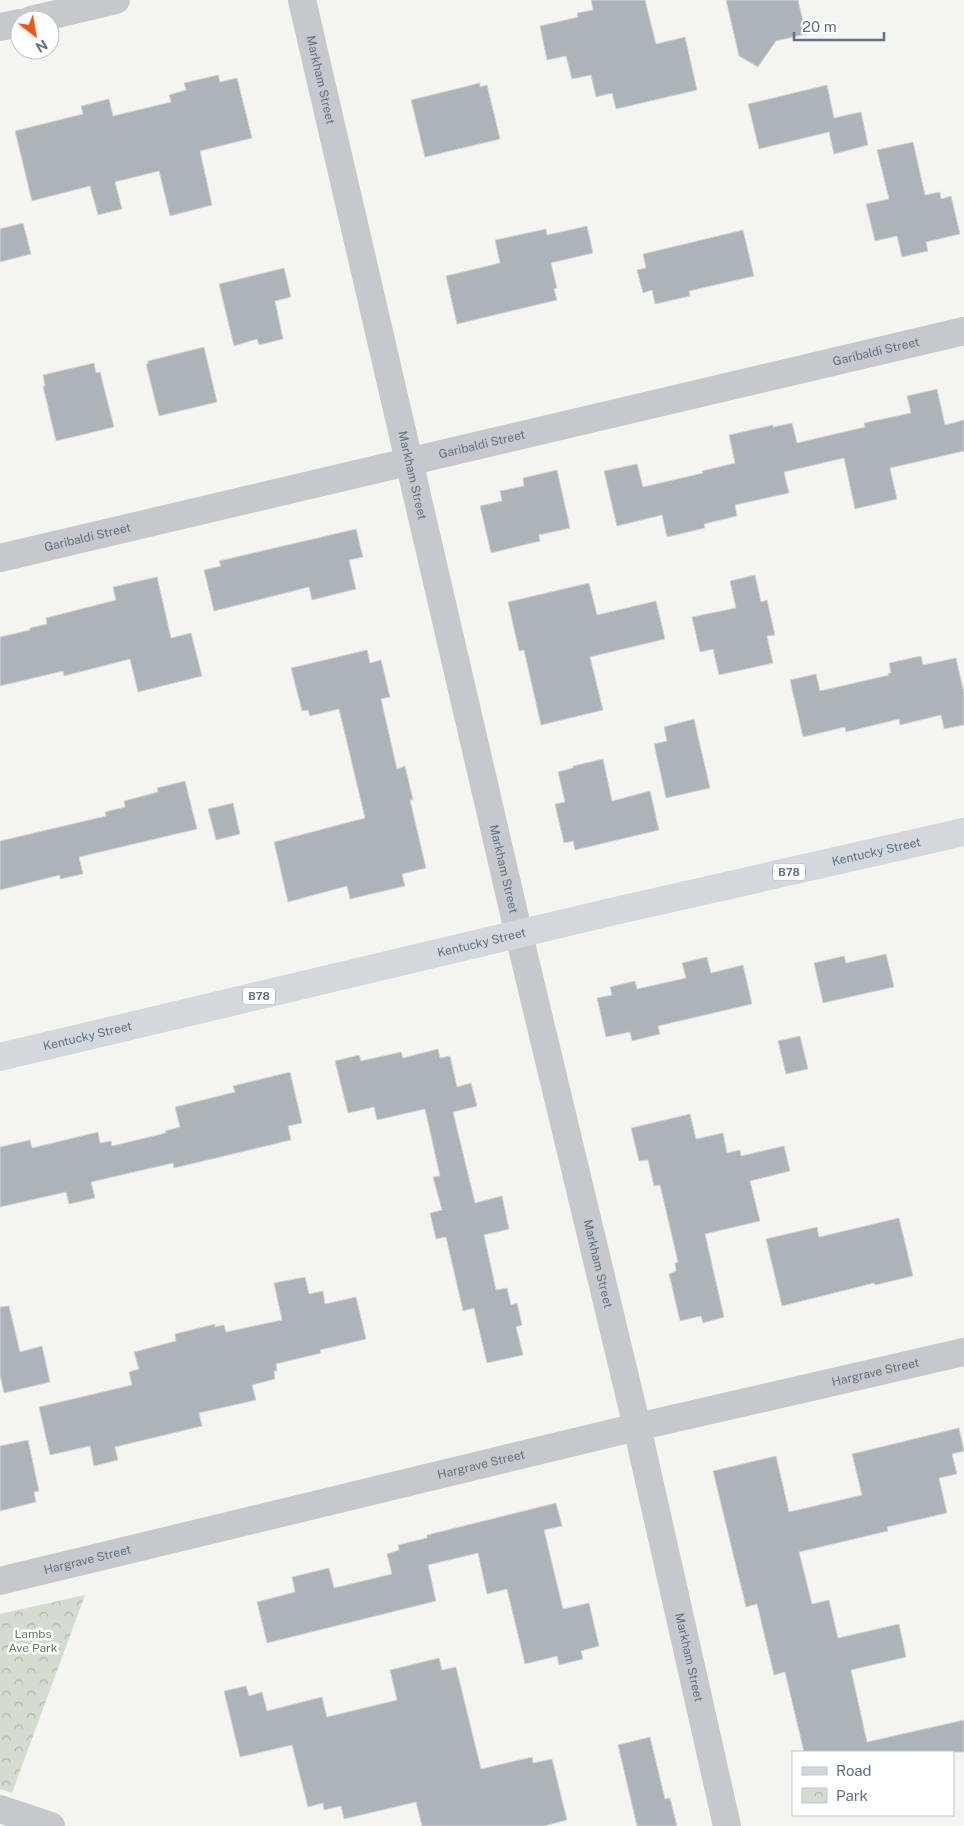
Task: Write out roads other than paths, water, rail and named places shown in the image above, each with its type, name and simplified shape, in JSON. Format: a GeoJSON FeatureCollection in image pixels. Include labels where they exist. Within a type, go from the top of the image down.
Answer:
{"type":"FeatureCollection","features":[{"type":"Feature","properties":{"kind":"main road","name":"Kentucky Street"},"geometry":{"type":"LineString","coordinates":[[0,1057],[624,909],[964,832]]}},
{"type":"Feature","properties":{"kind":"street"},"geometry":{"type":"LineString","coordinates":[[60,13],[116,0]]}},
{"type":"Feature","properties":{"kind":"street","name":"Markham Street"},"geometry":{"type":"LineString","coordinates":[[302,0],[519,935],[637,1427],[727,1826]]}},
{"type":"Feature","properties":{"kind":"street","name":"Garibaldi Street"},"geometry":{"type":"LineString","coordinates":[[0,558],[964,331]]}},
{"type":"Feature","properties":{"kind":"street","name":"Hargrave Street"},"geometry":{"type":"LineString","coordinates":[[0,1581],[637,1427],[964,1352]]}},
{"type":"Feature","properties":{"kind":"street"},"geometry":{"type":"LineString","coordinates":[[0,1809],[51,1826]]}},
{"type":"Feature","properties":{"kind":"park label","name":"Lambs Ave Park"},"geometry":{"type":"Point","coordinates":[33,1641]}}]}
